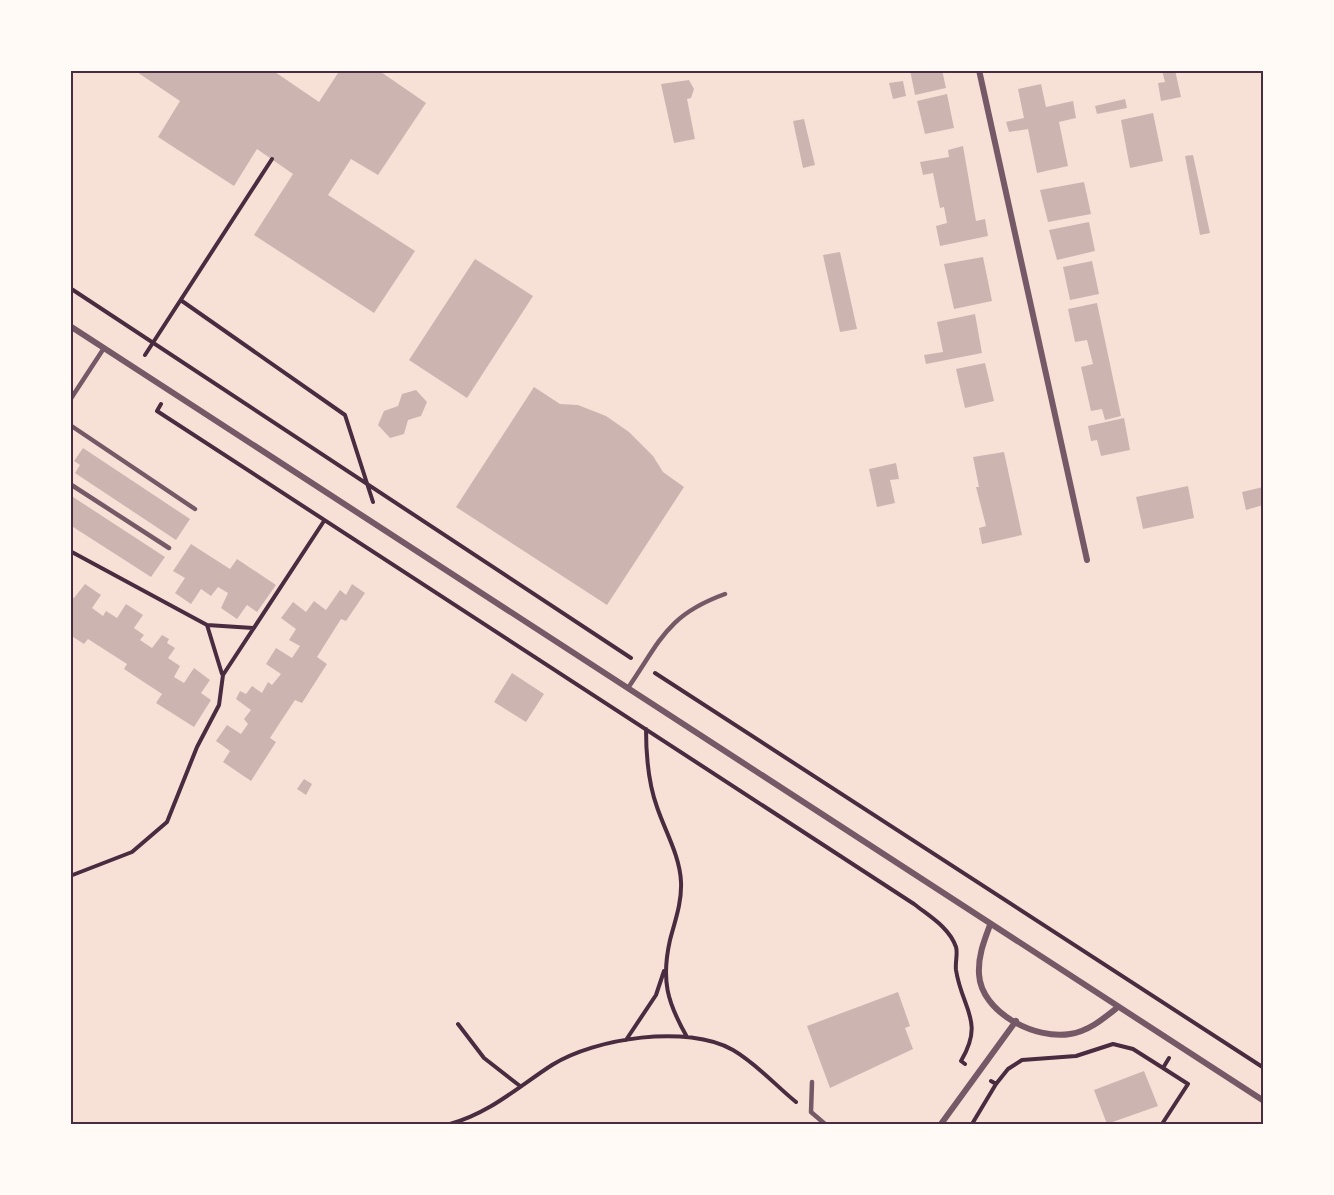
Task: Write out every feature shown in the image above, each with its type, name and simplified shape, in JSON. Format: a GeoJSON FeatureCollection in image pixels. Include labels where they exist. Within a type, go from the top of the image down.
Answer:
{"type":"FeatureCollection","features":[{"type":"Feature","properties":{"kind":"street"},"geometry":{"type":"LineString","coordinates":[[980,70],[1088,561]]}},
{"type":"Feature","properties":{"kind":"street"},"geometry":{"type":"LineString","coordinates":[[70,326],[1263,1101]]}},
{"type":"Feature","properties":{"kind":"street"},"geometry":{"type":"LineString","coordinates":[[990,925],[979,956],[981,985],[986,997],[1000,1011],[1031,1030],[1048,1035],[1070,1034],[1091,1028],[1118,1007]]}},
{"type":"Feature","properties":{"kind":"street"},"geometry":{"type":"LineString","coordinates":[[940,1125],[1016,1021]]}},
{"type":"Feature","properties":{"kind":"lane"},"geometry":{"type":"LineString","coordinates":[[70,400],[104,348]]}},
{"type":"Feature","properties":{"kind":"lane"},"geometry":{"type":"LineString","coordinates":[[70,425],[195,509]]}},
{"type":"Feature","properties":{"kind":"lane"},"geometry":{"type":"LineString","coordinates":[[70,484],[169,548]]}},
{"type":"Feature","properties":{"kind":"lane"},"geometry":{"type":"LineString","coordinates":[[628,688],[667,630],[682,615],[700,603],[725,594]]}},
{"type":"Feature","properties":{"kind":"lane"},"geometry":{"type":"LineString","coordinates":[[812,1082],[812,1112],[825,1125]]}},
{"type":"Feature","properties":{"kind":"path"},"geometry":{"type":"LineString","coordinates":[[154,360],[145,354],[182,301],[272,159]]}},
{"type":"Feature","properties":{"kind":"path"},"geometry":{"type":"LineString","coordinates":[[70,288],[643,666],[1263,1068]]}},
{"type":"Feature","properties":{"kind":"path"},"geometry":{"type":"LineString","coordinates":[[182,301],[345,415],[375,509],[368,519]]}},
{"type":"Feature","properties":{"kind":"path"},"geometry":{"type":"LineString","coordinates":[[171,390],[157,411],[646,729],[741,794],[914,904],[943,926],[956,947],[956,969],[974,1029],[971,1044],[961,1061],[996,1084]]}},
{"type":"Feature","properties":{"kind":"path"},"geometry":{"type":"LineString","coordinates":[[70,876],[132,852],[167,822],[197,747],[219,705],[223,675],[324,521]]}},
{"type":"Feature","properties":{"kind":"path"},"geometry":{"type":"LineString","coordinates":[[70,551],[207,625],[253,628]]}},
{"type":"Feature","properties":{"kind":"path"},"geometry":{"type":"LineString","coordinates":[[207,625],[223,675]]}},
{"type":"Feature","properties":{"kind":"path"},"geometry":{"type":"LineString","coordinates":[[626,1041],[656,995],[679,912],[681,879],[648,772],[646,729]]}},
{"type":"Feature","properties":{"kind":"path"},"geometry":{"type":"LineString","coordinates":[[665,968],[667,996],[688,1037]]}},
{"type":"Feature","properties":{"kind":"path"},"geometry":{"type":"LineString","coordinates":[[458,1023],[484,1058],[520,1086]]}},
{"type":"Feature","properties":{"kind":"path"},"geometry":{"type":"LineString","coordinates":[[1163,1068],[1193,1023]]}},
{"type":"Feature","properties":{"kind":"path"},"geometry":{"type":"LineString","coordinates":[[450,1125],[494,1107],[520,1086],[565,1058],[608,1043],[688,1037],[710,1040],[732,1050],[812,1112]]}},
{"type":"Feature","properties":{"kind":"path"},"geometry":{"type":"LineString","coordinates":[[972,1125],[996,1084],[1008,1069],[1022,1060],[1076,1056],[1113,1044],[1133,1048],[1188,1084],[1162,1125]]}},
{"type":"Feature","properties":{"kind":"building"},"geometry":{"type":"Polygon","coordinates":[[[134,70],[272,70],[319,102],[340,70],[378,70],[426,103],[378,175],[351,159],[328,195],[415,251],[374,313],[254,235],[293,174],[257,149],[234,186],[158,137],[180,101],[134,70]]]}},
{"type":"Feature","properties":{"kind":"building"},"geometry":{"type":"Polygon","coordinates":[[[910,70],[942,70],[946,88],[915,95],[910,70]]]}},
{"type":"Feature","properties":{"kind":"building"},"geometry":{"type":"Polygon","coordinates":[[[1162,70],[1175,70],[1181,97],[1161,101],[1158,83],[1165,82],[1162,70]]]}},
{"type":"Feature","properties":{"kind":"building"},"geometry":{"type":"Polygon","coordinates":[[[689,80],[694,89],[691,98],[687,99],[695,139],[674,143],[661,84],[689,80]]]}},
{"type":"Feature","properties":{"kind":"building"},"geometry":{"type":"Polygon","coordinates":[[[903,81],[906,96],[893,99],[889,83],[903,81]]]}},
{"type":"Feature","properties":{"kind":"building"},"geometry":{"type":"Polygon","coordinates":[[[1041,84],[1046,107],[1073,101],[1076,118],[1059,122],[1068,166],[1037,173],[1028,129],[1009,132],[1006,122],[1024,118],[1018,89],[1041,84]]]}},
{"type":"Feature","properties":{"kind":"building"},"geometry":{"type":"Polygon","coordinates":[[[947,94],[954,128],[925,134],[917,101],[947,94]]]}},
{"type":"Feature","properties":{"kind":"building"},"geometry":{"type":"Polygon","coordinates":[[[1125,99],[1127,108],[1097,114],[1095,106],[1125,99]]]}},
{"type":"Feature","properties":{"kind":"building"},"geometry":{"type":"Polygon","coordinates":[[[1153,113],[1163,161],[1130,168],[1121,120],[1153,113]]]}},
{"type":"Feature","properties":{"kind":"building"},"geometry":{"type":"Polygon","coordinates":[[[804,119],[815,165],[803,168],[793,121],[804,119]]]}},
{"type":"Feature","properties":{"kind":"building"},"geometry":{"type":"Polygon","coordinates":[[[963,146],[976,221],[985,219],[988,236],[940,246],[936,226],[947,223],[944,207],[940,208],[933,173],[923,175],[920,162],[949,157],[948,150],[963,146]]]}},
{"type":"Feature","properties":{"kind":"building"},"geometry":{"type":"Polygon","coordinates":[[[1193,155],[1210,233],[1200,235],[1185,156],[1193,155]]]}},
{"type":"Feature","properties":{"kind":"building"},"geometry":{"type":"Polygon","coordinates":[[[1084,182],[1091,214],[1048,222],[1040,190],[1084,182]]]}},
{"type":"Feature","properties":{"kind":"building"},"geometry":{"type":"Polygon","coordinates":[[[1089,222],[1095,251],[1057,260],[1049,230],[1089,222]]]}},
{"type":"Feature","properties":{"kind":"building"},"geometry":{"type":"Polygon","coordinates":[[[840,252],[857,329],[840,332],[823,255],[840,252]]]}},
{"type":"Feature","properties":{"kind":"building"},"geometry":{"type":"Polygon","coordinates":[[[983,257],[992,301],[954,309],[944,264],[983,257]]]}},
{"type":"Feature","properties":{"kind":"building"},"geometry":{"type":"Polygon","coordinates":[[[475,259],[533,296],[467,398],[409,360],[475,259]]]}},
{"type":"Feature","properties":{"kind":"building"},"geometry":{"type":"Polygon","coordinates":[[[1092,261],[1099,294],[1070,300],[1063,267],[1092,261]]]}},
{"type":"Feature","properties":{"kind":"building"},"geometry":{"type":"Polygon","coordinates":[[[1097,303],[1121,416],[1105,420],[1102,409],[1091,411],[1081,367],[1093,364],[1087,340],[1075,342],[1068,309],[1097,303]]]}},
{"type":"Feature","properties":{"kind":"building"},"geometry":{"type":"Polygon","coordinates":[[[975,314],[982,353],[926,364],[924,355],[943,352],[937,322],[975,314]]]}},
{"type":"Feature","properties":{"kind":"building"},"geometry":{"type":"Polygon","coordinates":[[[985,363],[994,401],[965,408],[956,369],[985,363]]]}},
{"type":"Feature","properties":{"kind":"building"},"geometry":{"type":"Polygon","coordinates":[[[534,387],[560,404],[578,405],[606,416],[629,432],[653,456],[663,472],[684,487],[607,605],[456,507],[534,387]]]}},
{"type":"Feature","properties":{"kind":"building"},"geometry":{"type":"Polygon","coordinates":[[[416,390],[427,402],[421,416],[408,420],[404,434],[390,438],[378,425],[384,411],[398,406],[402,394],[416,390]]]}},
{"type":"Feature","properties":{"kind":"building"},"geometry":{"type":"Polygon","coordinates":[[[1124,418],[1130,450],[1101,456],[1097,440],[1091,441],[1088,426],[1124,418]]]}},
{"type":"Feature","properties":{"kind":"building"},"geometry":{"type":"Polygon","coordinates":[[[83,448],[190,519],[176,540],[75,473],[80,465],[74,461],[83,448]]]}},
{"type":"Feature","properties":{"kind":"building"},"geometry":{"type":"Polygon","coordinates":[[[1004,452],[1022,535],[982,544],[979,528],[986,526],[976,487],[979,487],[973,457],[1004,452]]]}},
{"type":"Feature","properties":{"kind":"building"},"geometry":{"type":"Polygon","coordinates":[[[896,463],[899,479],[890,480],[895,503],[877,507],[869,469],[896,463]]]}},
{"type":"Feature","properties":{"kind":"building"},"geometry":{"type":"Polygon","coordinates":[[[1188,486],[1194,518],[1143,529],[1136,497],[1188,486]]]}},
{"type":"Feature","properties":{"kind":"building"},"geometry":{"type":"Polygon","coordinates":[[[1263,487],[1263,505],[1246,510],[1242,492],[1263,487]]]}},
{"type":"Feature","properties":{"kind":"building"},"geometry":{"type":"Polygon","coordinates":[[[70,495],[165,557],[151,577],[70,525],[70,495]]]}},
{"type":"Feature","properties":{"kind":"building"},"geometry":{"type":"Polygon","coordinates":[[[191,544],[230,569],[237,559],[276,585],[257,612],[247,605],[237,619],[221,608],[228,593],[218,587],[211,596],[201,589],[191,604],[175,593],[185,578],[173,571],[191,544]]]}},
{"type":"Feature","properties":{"kind":"building"},"geometry":{"type":"Polygon","coordinates":[[[85,584],[101,595],[92,608],[103,616],[106,611],[117,618],[126,604],[143,615],[134,628],[144,635],[140,640],[152,648],[162,635],[169,639],[167,643],[175,648],[168,658],[180,666],[174,677],[184,683],[194,668],[210,680],[201,693],[211,700],[194,727],[156,703],[162,694],[124,669],[127,664],[88,639],[84,644],[70,635],[70,596],[74,598],[85,584]]]}},
{"type":"Feature","properties":{"kind":"building"},"geometry":{"type":"Polygon","coordinates":[[[352,584],[365,593],[346,621],[341,619],[317,657],[327,664],[302,703],[295,700],[270,738],[276,742],[251,781],[223,762],[230,751],[216,741],[227,725],[241,734],[248,724],[244,719],[251,710],[236,699],[240,691],[246,694],[252,686],[262,693],[268,682],[272,685],[281,674],[266,664],[276,648],[292,658],[300,646],[289,640],[296,629],[281,618],[293,602],[306,612],[314,601],[326,610],[340,590],[346,595],[352,584]]]}},
{"type":"Feature","properties":{"kind":"building"},"geometry":{"type":"Polygon","coordinates":[[[512,673],[544,694],[526,722],[494,702],[512,673]]]}},
{"type":"Feature","properties":{"kind":"building"},"geometry":{"type":"Polygon","coordinates":[[[304,779],[312,784],[306,795],[297,789],[304,779]]]}},
{"type":"Feature","properties":{"kind":"building"},"geometry":{"type":"Polygon","coordinates":[[[898,992],[910,1026],[905,1028],[913,1049],[830,1088],[807,1026],[898,992]]]}},
{"type":"Feature","properties":{"kind":"building"},"geometry":{"type":"Polygon","coordinates":[[[1144,1071],[1158,1106],[1107,1124],[1094,1090],[1144,1071]]]}}]}
